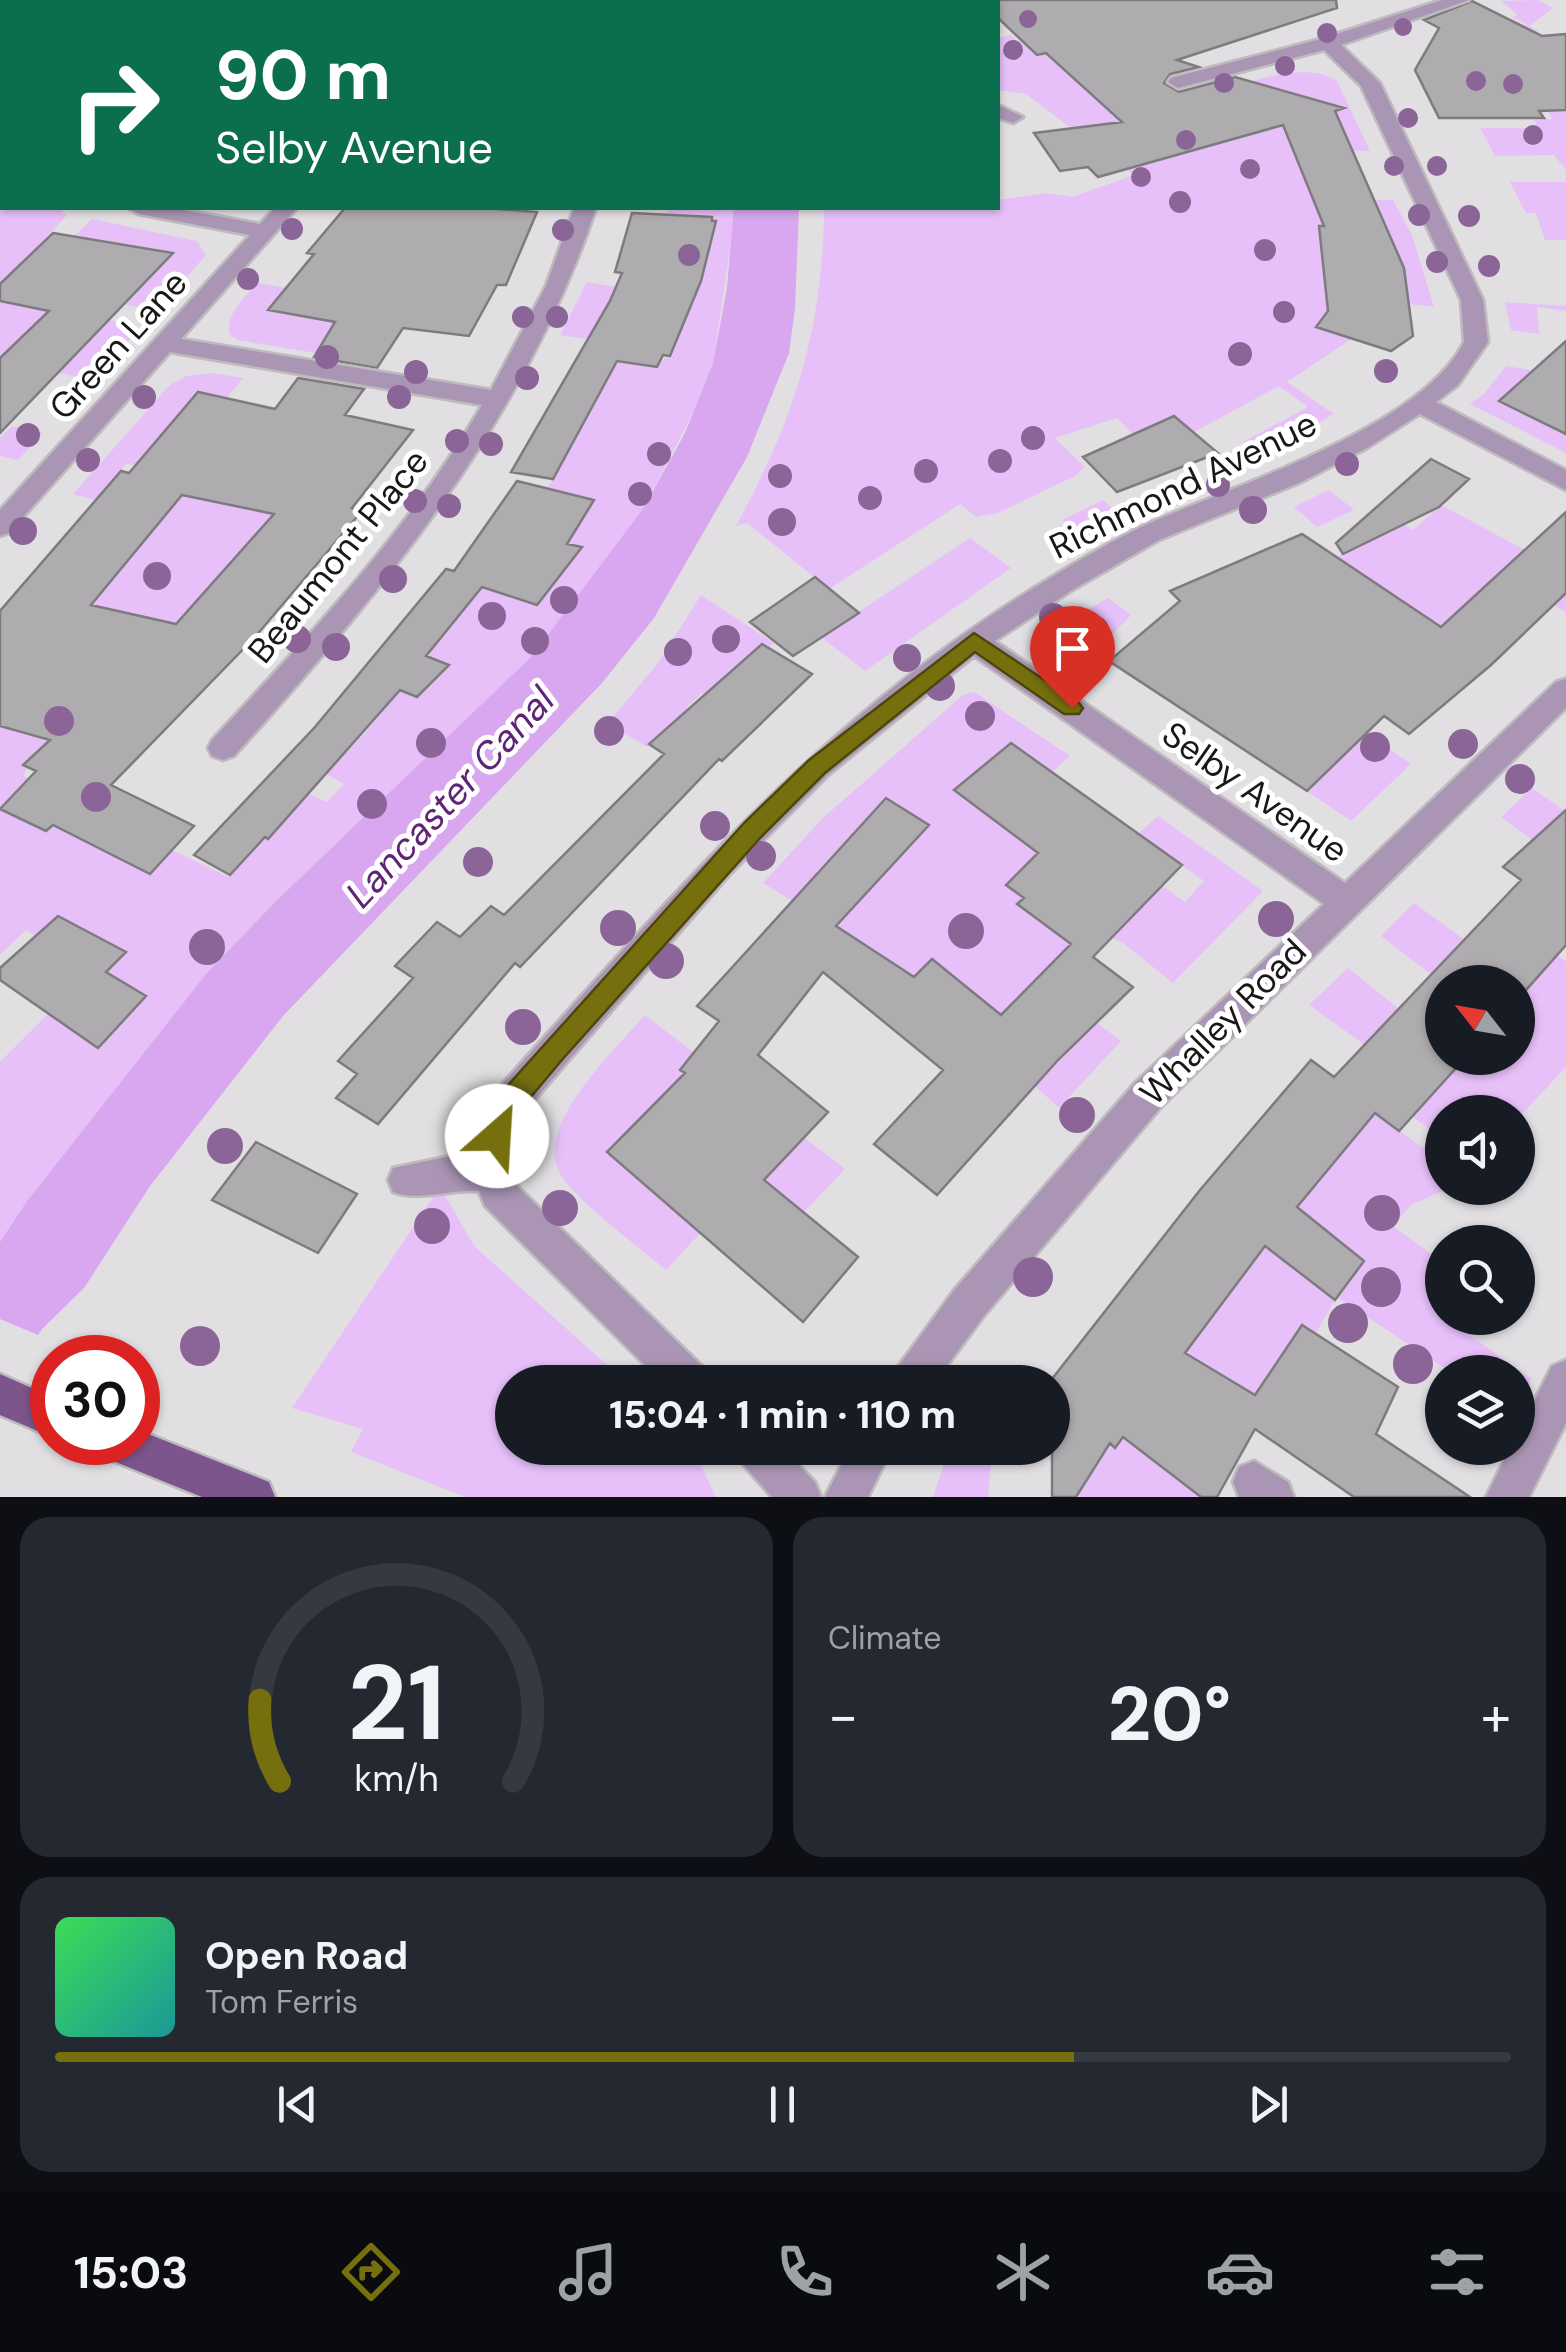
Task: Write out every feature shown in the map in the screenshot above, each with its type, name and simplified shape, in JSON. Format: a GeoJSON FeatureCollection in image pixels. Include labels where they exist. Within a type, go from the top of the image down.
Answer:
{"type":"FeatureCollection","features":[{"type":"Feature","properties":{"kind":"main road"},"geometry":{"type":"LineString","coordinates":[[0,1394],[30,1407]]}},
{"type":"Feature","properties":{"kind":"main road"},"geometry":{"type":"LineString","coordinates":[[160,1460],[254,1497]]}},
{"type":"Feature","properties":{"kind":"street"},"geometry":{"type":"LineString","coordinates":[[1178,82],[1328,44],[1460,0]]}},
{"type":"Feature","properties":{"kind":"street","name":"Richmond Avenue"},"geometry":{"type":"LineString","coordinates":[[496,1174],[497,1136],[509,1103],[608,987],[753,830],[855,734],[974,640],[1064,582],[1150,534],[1290,477],[1358,442],[1419,403],[1449,380],[1468,358],[1476,342],[1472,300],[1370,83],[1328,44]]}},
{"type":"Feature","properties":{"kind":"street"},"geometry":{"type":"LineString","coordinates":[[150,210],[265,232]]}},
{"type":"Feature","properties":{"kind":"street","name":"Green Lane"},"geometry":{"type":"LineString","coordinates":[[0,528],[284,210]]}},
{"type":"Feature","properties":{"kind":"street","name":"Beaumont Place"},"geometry":{"type":"LineString","coordinates":[[224,748],[334,622],[444,483],[557,286],[585,210]]}},
{"type":"Feature","properties":{"kind":"street"},"geometry":{"type":"LineString","coordinates":[[166,344],[495,399]]}},
{"type":"Feature","properties":{"kind":"street"},"geometry":{"type":"LineString","coordinates":[[1419,403],[1566,481]]}},
{"type":"Feature","properties":{"kind":"street","name":"Selby Avenue"},"geometry":{"type":"LineString","coordinates":[[974,640],[1344,901]]}},
{"type":"Feature","properties":{"kind":"street","name":"Whalley Road"},"geometry":{"type":"LineString","coordinates":[[924,1365],[969,1304],[1145,1098],[1566,690]]}},
{"type":"Feature","properties":{"kind":"street"},"geometry":{"type":"LineString","coordinates":[[406,1180],[456,1172],[496,1174],[498,1193],[673,1365]]}},
{"type":"Feature","properties":{"kind":"street"},"geometry":{"type":"LineString","coordinates":[[1507,1497],[1566,1380]]}},
{"type":"Feature","properties":{"kind":"street"},"geometry":{"type":"LineString","coordinates":[[771,1465],[800,1497]]}},
{"type":"Feature","properties":{"kind":"street"},"geometry":{"type":"LineString","coordinates":[[846,1497],[863,1465]]}},
{"type":"Feature","properties":{"kind":"shaded area"},"geometry":{"type":"Polygon","coordinates":[[[1067,0],[1193,28],[1132,131],[1205,98],[1264,78],[1317,73],[1337,81],[1370,151],[1352,151],[1381,218],[1374,200],[1393,200],[1412,235],[1434,307],[1409,304],[1407,284],[1360,279],[1356,336],[1287,382],[1334,414],[1260,455],[1243,442],[1308,407],[1279,386],[1196,431],[1146,447],[1117,418],[1055,438],[1085,467],[1075,476],[998,513],[976,517],[960,504],[829,589],[747,523],[736,526],[774,449],[801,373],[818,294],[824,210],[1000,210],[1000,200],[1047,193],[1072,197],[1134,175],[1026,94],[1000,90],[1000,38],[1011,35],[1017,41],[1038,36],[1067,0]]]}},
{"type":"Feature","properties":{"kind":"shaded area"},"geometry":{"type":"Polygon","coordinates":[[[1538,0],[1553,8],[1529,26],[1542,34],[1526,36],[1566,80],[1566,170],[1554,155],[1495,156],[1480,128],[1538,128],[1534,120],[1552,119],[1543,102],[1523,27],[1526,24],[1513,17],[1518,15],[1501,1],[1538,0]]]}},
{"type":"Feature","properties":{"kind":"shaded area"},"geometry":{"type":"Polygon","coordinates":[[[1510,182],[1566,182],[1566,240],[1545,240],[1536,213],[1526,213],[1510,182]]]}},
{"type":"Feature","properties":{"kind":"shaded area"},"geometry":{"type":"Polygon","coordinates":[[[0,210],[62,210],[67,215],[30,254],[50,259],[92,219],[197,241],[206,255],[156,311],[123,304],[172,253],[115,242],[98,259],[0,290],[0,210]]]}},
{"type":"Feature","properties":{"kind":"shaded area"},"geometry":{"type":"Polygon","coordinates":[[[388,210],[493,210],[459,281],[344,309],[325,336],[357,342],[346,358],[238,340],[230,335],[233,314],[257,283],[286,288],[269,309],[355,254],[388,210]]]}},
{"type":"Feature","properties":{"kind":"shaded area"},"geometry":{"type":"Polygon","coordinates":[[[668,210],[734,210],[713,363],[698,403],[643,509],[532,656],[275,902],[206,974],[27,1201],[0,1242],[0,1062],[49,1013],[78,962],[26,930],[0,955],[0,726],[134,615],[69,600],[168,482],[184,495],[232,505],[327,446],[226,597],[21,765],[27,768],[23,776],[99,805],[150,873],[172,850],[228,877],[309,794],[327,802],[344,784],[326,774],[365,733],[486,581],[497,592],[537,605],[547,592],[508,578],[587,511],[595,499],[548,488],[618,358],[657,367],[674,348],[661,236],[668,210]]]}},
{"type":"Feature","properties":{"kind":"shaded area"},"geometry":{"type":"Polygon","coordinates":[[[587,282],[616,287],[593,340],[560,335],[587,282]]]}},
{"type":"Feature","properties":{"kind":"shaded area"},"geometry":{"type":"Polygon","coordinates":[[[0,301],[52,308],[0,358],[0,301]]]}},
{"type":"Feature","properties":{"kind":"shaded area"},"geometry":{"type":"Polygon","coordinates":[[[1505,302],[1566,306],[1566,311],[1537,307],[1539,334],[1511,330],[1505,302]]]}},
{"type":"Feature","properties":{"kind":"shaded area"},"geometry":{"type":"Polygon","coordinates":[[[110,320],[140,329],[92,380],[59,373],[110,320]]]}},
{"type":"Feature","properties":{"kind":"shaded area"},"geometry":{"type":"Polygon","coordinates":[[[1541,360],[1566,363],[1499,401],[1566,434],[1566,453],[1470,404],[1485,393],[1506,366],[1542,372],[1541,360]]]}},
{"type":"Feature","properties":{"kind":"shaded area"},"geometry":{"type":"Polygon","coordinates":[[[212,373],[243,378],[227,398],[198,392],[140,460],[134,465],[126,464],[96,500],[73,494],[170,385],[186,376],[212,373]]]}},
{"type":"Feature","properties":{"kind":"shaded area"},"geometry":{"type":"Polygon","coordinates":[[[12,426],[43,433],[18,460],[0,456],[0,438],[12,426]]]}},
{"type":"Feature","properties":{"kind":"shaded area"},"geometry":{"type":"Polygon","coordinates":[[[1329,490],[1354,510],[1317,527],[1294,507],[1329,490]]]}},
{"type":"Feature","properties":{"kind":"shaded area"},"geometry":{"type":"Polygon","coordinates":[[[1103,500],[1120,515],[1080,535],[1062,520],[1103,500]]]}},
{"type":"Feature","properties":{"kind":"shaded area"},"geometry":{"type":"Polygon","coordinates":[[[1441,505],[1566,572],[1566,612],[1499,575],[1441,628],[1310,570],[1403,524],[1413,530],[1441,505]]]}},
{"type":"Feature","properties":{"kind":"shaded area"},"geometry":{"type":"Polygon","coordinates":[[[970,538],[1011,568],[865,671],[821,637],[970,538]]]}},
{"type":"Feature","properties":{"kind":"shaded area"},"geometry":{"type":"Polygon","coordinates":[[[701,595],[774,643],[749,667],[741,662],[725,676],[720,704],[702,693],[686,708],[703,720],[691,731],[675,721],[647,747],[608,723],[658,663],[701,595]]]}},
{"type":"Feature","properties":{"kind":"shaded area"},"geometry":{"type":"Polygon","coordinates":[[[1108,598],[1131,615],[1078,670],[1039,643],[1041,638],[1108,598]]]}},
{"type":"Feature","properties":{"kind":"shaded area"},"geometry":{"type":"Polygon","coordinates":[[[1298,686],[1411,764],[1351,821],[1307,791],[1338,760],[1298,686]]]}},
{"type":"Feature","properties":{"kind":"shaded area"},"geometry":{"type":"Polygon","coordinates":[[[974,692],[1070,756],[1052,772],[1011,743],[974,804],[993,820],[1143,906],[1162,886],[1185,902],[1204,881],[1138,834],[1158,816],[1263,891],[1173,983],[1122,942],[1089,929],[1002,1014],[1060,1061],[1097,1023],[1121,1041],[1059,1108],[911,974],[763,883],[823,818],[963,695],[974,692]],[[886,798],[816,872],[859,900],[886,798]]]}},
{"type":"Feature","properties":{"kind":"shaded area"},"geometry":{"type":"Polygon","coordinates":[[[1532,788],[1565,811],[1532,840],[1501,817],[1532,788]]]}},
{"type":"Feature","properties":{"kind":"shaded area"},"geometry":{"type":"Polygon","coordinates":[[[1414,903],[1465,940],[1441,965],[1425,965],[1425,970],[1381,936],[1414,903]]]}},
{"type":"Feature","properties":{"kind":"shaded area"},"geometry":{"type":"Polygon","coordinates":[[[1557,955],[1566,961],[1566,1067],[1535,1100],[1535,1095],[1432,1095],[1450,1075],[1535,1075],[1535,980],[1557,955]]]}},
{"type":"Feature","properties":{"kind":"shaded area"},"geometry":{"type":"Polygon","coordinates":[[[1348,968],[1399,1009],[1365,1045],[1309,1005],[1348,968]]]}},
{"type":"Feature","properties":{"kind":"shaded area"},"geometry":{"type":"Polygon","coordinates":[[[645,1015],[845,1169],[803,1213],[756,1173],[666,1270],[570,1188],[555,1158],[557,1136],[580,1091],[645,1015]]]}},
{"type":"Feature","properties":{"kind":"shaded area"},"geometry":{"type":"Polygon","coordinates":[[[1425,1103],[1425,1126],[1413,1117],[1425,1103]]]}},
{"type":"Feature","properties":{"kind":"shaded area"},"geometry":{"type":"Polygon","coordinates":[[[1374,1112],[1423,1148],[1425,1145],[1425,1199],[1411,1205],[1393,1226],[1425,1250],[1425,1335],[1470,1335],[1498,1355],[1425,1355],[1337,1297],[1364,1261],[1319,1225],[1279,1222],[1374,1112]]]}},
{"type":"Feature","properties":{"kind":"shaded area"},"geometry":{"type":"Polygon","coordinates":[[[440,1187],[474,1246],[607,1365],[495,1365],[495,1465],[701,1465],[716,1497],[465,1497],[351,1452],[363,1429],[292,1408],[440,1187]]]}},
{"type":"Feature","properties":{"kind":"shaded area"},"geometry":{"type":"Polygon","coordinates":[[[1268,1241],[1274,1253],[1335,1300],[1304,1353],[1290,1343],[1279,1360],[1278,1408],[1151,1399],[1268,1241]]]}},
{"type":"Feature","properties":{"kind":"shaded area"},"geometry":{"type":"Polygon","coordinates":[[[1132,1424],[1171,1452],[1162,1468],[1201,1497],[1079,1497],[1080,1475],[1132,1424]]]}},
{"type":"Feature","properties":{"kind":"shaded area"},"geometry":{"type":"Polygon","coordinates":[[[943,1465],[991,1465],[988,1497],[933,1497],[943,1465]]]}},
{"type":"Feature","properties":{"kind":"water","name":"Lancaster Canal"},"geometry":{"type":"Polygon","coordinates":[[[734,210],[799,210],[789,353],[747,457],[654,618],[602,683],[283,1016],[150,1186],[84,1288],[38,1335],[30,1335],[30,1348],[0,1394],[0,1242],[27,1201],[206,974],[275,902],[532,656],[643,509],[685,433],[713,363],[727,288],[734,210]]]}},
{"type":"Feature","properties":{"kind":"pier"},"geometry":{"type":"Polygon","coordinates":[[[0,1319],[38,1335],[30,1335],[30,1356],[0,1399],[0,1319]]]}},
{"type":"Feature","properties":{"kind":"building"},"geometry":{"type":"Polygon","coordinates":[[[1000,0],[1336,0],[1337,8],[1177,60],[1199,67],[1170,74],[1164,83],[1179,92],[1235,77],[1344,108],[1335,111],[1404,268],[1413,336],[1391,351],[1316,327],[1328,311],[1319,226],[1324,226],[1283,125],[1098,177],[1088,167],[1060,171],[1034,133],[1122,122],[1046,53],[1037,55],[1000,20],[1000,0]]]}},
{"type":"Feature","properties":{"kind":"building"},"geometry":{"type":"Polygon","coordinates":[[[1472,1],[1542,36],[1566,34],[1566,110],[1539,111],[1544,118],[1439,118],[1415,70],[1439,28],[1424,20],[1472,1]]]}},
{"type":"Feature","properties":{"kind":"building"},"geometry":{"type":"Polygon","coordinates":[[[343,210],[537,212],[506,285],[497,285],[469,336],[403,328],[377,368],[314,357],[335,322],[268,310],[314,254],[307,253],[343,210]]]}},
{"type":"Feature","properties":{"kind":"building"},"geometry":{"type":"Polygon","coordinates":[[[632,213],[712,217],[716,221],[701,281],[670,356],[663,355],[657,367],[617,361],[553,479],[511,472],[610,301],[622,273],[615,272],[632,213]]]}},
{"type":"Feature","properties":{"kind":"building"},"geometry":{"type":"Polygon","coordinates":[[[53,233],[173,253],[0,433],[0,358],[49,311],[0,301],[0,284],[53,233]]]}},
{"type":"Feature","properties":{"kind":"building"},"geometry":{"type":"Polygon","coordinates":[[[1566,341],[1566,434],[1499,401],[1566,341]]]}},
{"type":"Feature","properties":{"kind":"building"},"geometry":{"type":"Polygon","coordinates":[[[298,378],[364,389],[345,415],[413,430],[352,508],[362,511],[255,637],[111,785],[194,826],[150,874],[53,825],[46,831],[0,809],[36,771],[23,765],[50,740],[0,726],[0,611],[121,471],[129,473],[198,392],[275,409],[298,378]],[[182,495],[91,605],[176,624],[274,514],[182,495]]]}},
{"type":"Feature","properties":{"kind":"building"},"geometry":{"type":"Polygon","coordinates":[[[1174,416],[1218,453],[1117,492],[1083,457],[1174,416]]]}},
{"type":"Feature","properties":{"kind":"building"},"geometry":{"type":"Polygon","coordinates":[[[1431,459],[1469,479],[1439,507],[1343,554],[1336,543],[1431,459]]]}},
{"type":"Feature","properties":{"kind":"building"},"geometry":{"type":"Polygon","coordinates":[[[517,481],[594,500],[567,544],[582,547],[537,605],[482,587],[426,656],[449,665],[417,697],[400,690],[268,839],[265,837],[230,875],[194,855],[315,727],[446,569],[454,571],[517,481]]]}},
{"type":"Feature","properties":{"kind":"building"},"geometry":{"type":"Polygon","coordinates":[[[1566,512],[1566,593],[1491,665],[1409,734],[1384,716],[1307,791],[1109,661],[1180,601],[1170,591],[1302,534],[1441,627],[1566,512]]]}},
{"type":"Feature","properties":{"kind":"building"},"geometry":{"type":"Polygon","coordinates":[[[815,577],[859,613],[793,656],[750,622],[815,577]]]}},
{"type":"Feature","properties":{"kind":"building"},"geometry":{"type":"Polygon","coordinates":[[[762,644],[812,674],[722,761],[719,759],[520,967],[515,963],[378,1124],[336,1098],[357,1074],[338,1061],[413,978],[395,966],[437,922],[460,937],[491,906],[504,915],[664,754],[649,744],[762,644]]]}},
{"type":"Feature","properties":{"kind":"building"},"geometry":{"type":"Polygon","coordinates":[[[1011,743],[1182,865],[1093,957],[1133,987],[1058,1060],[937,1195],[874,1144],[943,1070],[823,972],[758,1055],[828,1112],[764,1180],[858,1257],[803,1322],[607,1152],[685,1073],[680,1070],[719,1021],[697,1006],[886,798],[929,825],[836,926],[914,977],[932,959],[1001,1015],[1071,944],[1017,904],[1024,898],[1006,885],[1038,853],[954,790],[1011,743]]]}},
{"type":"Feature","properties":{"kind":"building"},"geometry":{"type":"Polygon","coordinates":[[[1566,810],[1566,945],[1535,980],[1535,965],[1440,965],[1521,880],[1503,867],[1566,810]]]}},
{"type":"Feature","properties":{"kind":"building"},"geometry":{"type":"Polygon","coordinates":[[[58,916],[126,952],[106,972],[146,996],[98,1048],[0,980],[0,968],[58,916]]]}},
{"type":"Feature","properties":{"kind":"building"},"geometry":{"type":"Polygon","coordinates":[[[1425,981],[1425,1075],[1450,1075],[1432,1095],[1425,1095],[1425,1102],[1399,1131],[1375,1113],[1297,1207],[1364,1261],[1335,1300],[1265,1246],[1185,1353],[1255,1395],[1302,1325],[1398,1387],[1376,1434],[1470,1497],[1354,1497],[1255,1429],[1217,1497],[1201,1497],[1123,1437],[1115,1448],[1110,1443],[1076,1497],[1052,1497],[1052,1465],[1070,1465],[1070,1365],[1063,1365],[1200,1190],[1311,1060],[1334,1077],[1425,981]]]}},
{"type":"Feature","properties":{"kind":"building"},"geometry":{"type":"Polygon","coordinates":[[[256,1142],[357,1194],[318,1253],[212,1200],[256,1142]]]}},
{"type":"Feature","properties":{"kind":"route"},"geometry":{"type":"LineString","coordinates":[[497,1136],[509,1103],[608,987],[753,830],[817,767],[974,640],[1072,708]]}}]}
